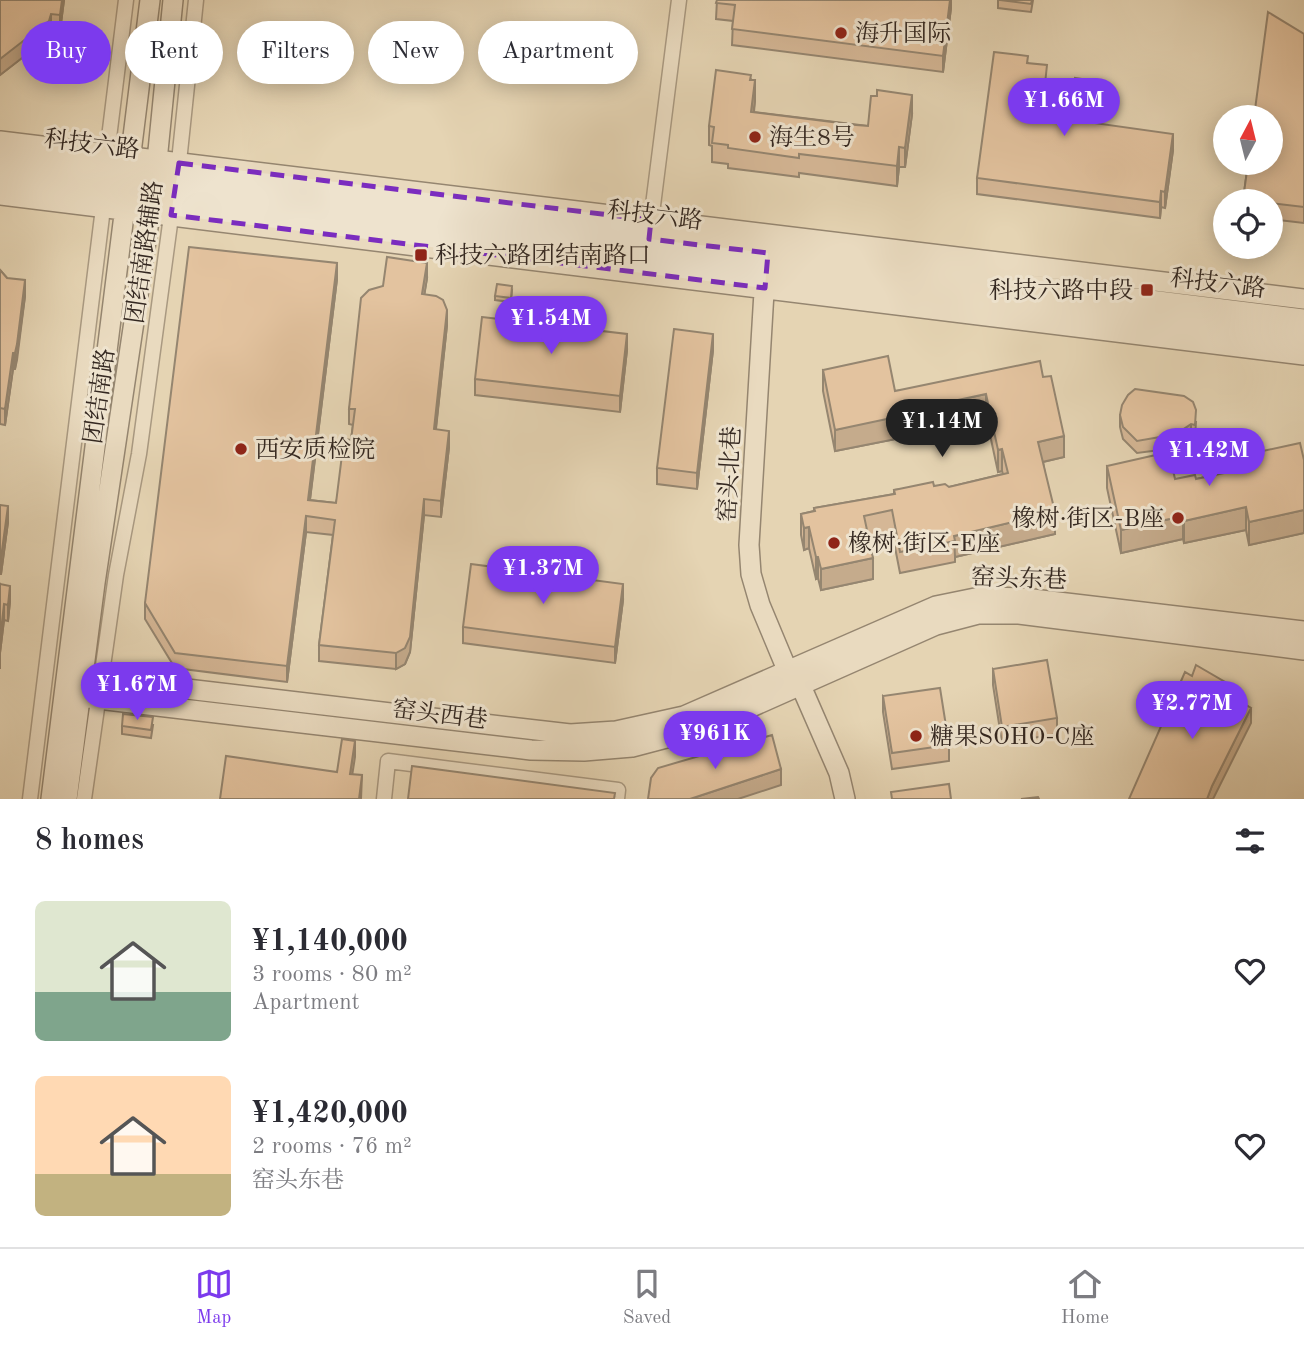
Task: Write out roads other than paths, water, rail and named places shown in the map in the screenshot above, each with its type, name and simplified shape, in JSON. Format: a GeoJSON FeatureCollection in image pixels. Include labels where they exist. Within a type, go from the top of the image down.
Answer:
{"type":"FeatureCollection","features":[{"type":"Feature","properties":{"kind":"main road","name":"团结南路"},"geometry":{"type":"LineString","coordinates":[[84,677],[128,183],[150,0]]}},
{"type":"Feature","properties":{"kind":"main road","name":"团结南路"},"geometry":{"type":"LineString","coordinates":[[67,799],[154,186],[173,0]]}},
{"type":"Feature","properties":{"kind":"main road"},"geometry":{"type":"LineString","coordinates":[[0,141],[105,180],[128,183],[649,238],[1304,299]]}},
{"type":"Feature","properties":{"kind":"main road","name":"科技六路"},"geometry":{"type":"LineString","coordinates":[[0,158],[128,183],[649,238],[766,270],[1304,336]]}},
{"type":"Feature","properties":{"kind":"main road","name":"科技六路"},"geometry":{"type":"LineString","coordinates":[[0,176],[105,180]]}},
{"type":"Feature","properties":{"kind":"main road"},"geometry":{"type":"LineString","coordinates":[[0,195],[105,180]]}},
{"type":"Feature","properties":{"kind":"main road"},"geometry":{"type":"LineString","coordinates":[[175,188],[766,270],[1304,355]]}},
{"type":"Feature","properties":{"kind":"main road","name":"科技六路"},"geometry":{"type":"LineString","coordinates":[[766,270],[1304,319]]}},
{"type":"Feature","properties":{"kind":"main road","name":"窑头北巷"},"geometry":{"type":"LineString","coordinates":[[766,270],[750,564],[760,605],[839,773],[845,799]]}},
{"type":"Feature","properties":{"kind":"main road","name":"窑头东巷"},"geometry":{"type":"LineString","coordinates":[[794,679],[936,606],[980,597],[1024,598],[1304,631]]}},
{"type":"Feature","properties":{"kind":"main road","name":"窑头东巷"},"geometry":{"type":"LineString","coordinates":[[794,679],[936,625],[978,614],[1019,614],[1304,650]]}},
{"type":"Feature","properties":{"kind":"main road","name":"窑头西巷"},"geometry":{"type":"LineString","coordinates":[[84,677],[570,734],[616,731],[684,716],[794,679]]}},
{"type":"Feature","properties":{"kind":"main road","name":"窑头西巷"},"geometry":{"type":"LineString","coordinates":[[80,697],[531,750],[584,751],[632,747],[704,728],[794,679]]}},
{"type":"Feature","properties":{"kind":"main road","name":"团结南路"},"geometry":{"type":"LineString","coordinates":[[51,799],[80,697]]}},
{"type":"Feature","properties":{"kind":"street","name":"团结南路辅路"},"geometry":{"type":"LineString","coordinates":[[30,799],[126,0]]}},
{"type":"Feature","properties":{"kind":"street","name":"团结南路辅路"},"geometry":{"type":"LineString","coordinates":[[84,677],[116,575],[139,454],[175,188],[196,0]]}},
{"type":"Feature","properties":{"kind":"street"},"geometry":{"type":"LineString","coordinates":[[649,238],[679,0]]}},
{"type":"Feature","properties":{"kind":"street"},"geometry":{"type":"LineString","coordinates":[[80,697],[84,799]]}},
{"type":"Feature","properties":{"kind":"street"},"geometry":{"type":"LineString","coordinates":[[384,799],[388,761],[618,790],[617,799]]}},
{"type":"Feature","properties":{"kind":"place","name":"海升国际"},"geometry":{"type":"Point","coordinates":[841,33]}},
{"type":"Feature","properties":{"kind":"place","name":"海生8号"},"geometry":{"type":"Point","coordinates":[755,137]}},
{"type":"Feature","properties":{"kind":"place","name":"科技六路团结南路口"},"geometry":{"type":"Point","coordinates":[421,255]}},
{"type":"Feature","properties":{"kind":"place","name":"科技六路中段"},"geometry":{"type":"Point","coordinates":[1147,290]}},
{"type":"Feature","properties":{"kind":"place","name":"西安质检院"},"geometry":{"type":"Point","coordinates":[241,449]}},
{"type":"Feature","properties":{"kind":"place","name":"橡树·街区-B座"},"geometry":{"type":"Point","coordinates":[1178,518]}},
{"type":"Feature","properties":{"kind":"place","name":"橡树·街区-E座"},"geometry":{"type":"Point","coordinates":[834,543]}},
{"type":"Feature","properties":{"kind":"place","name":"糖果SOHO-C座"},"geometry":{"type":"Point","coordinates":[916,736]}}]}
